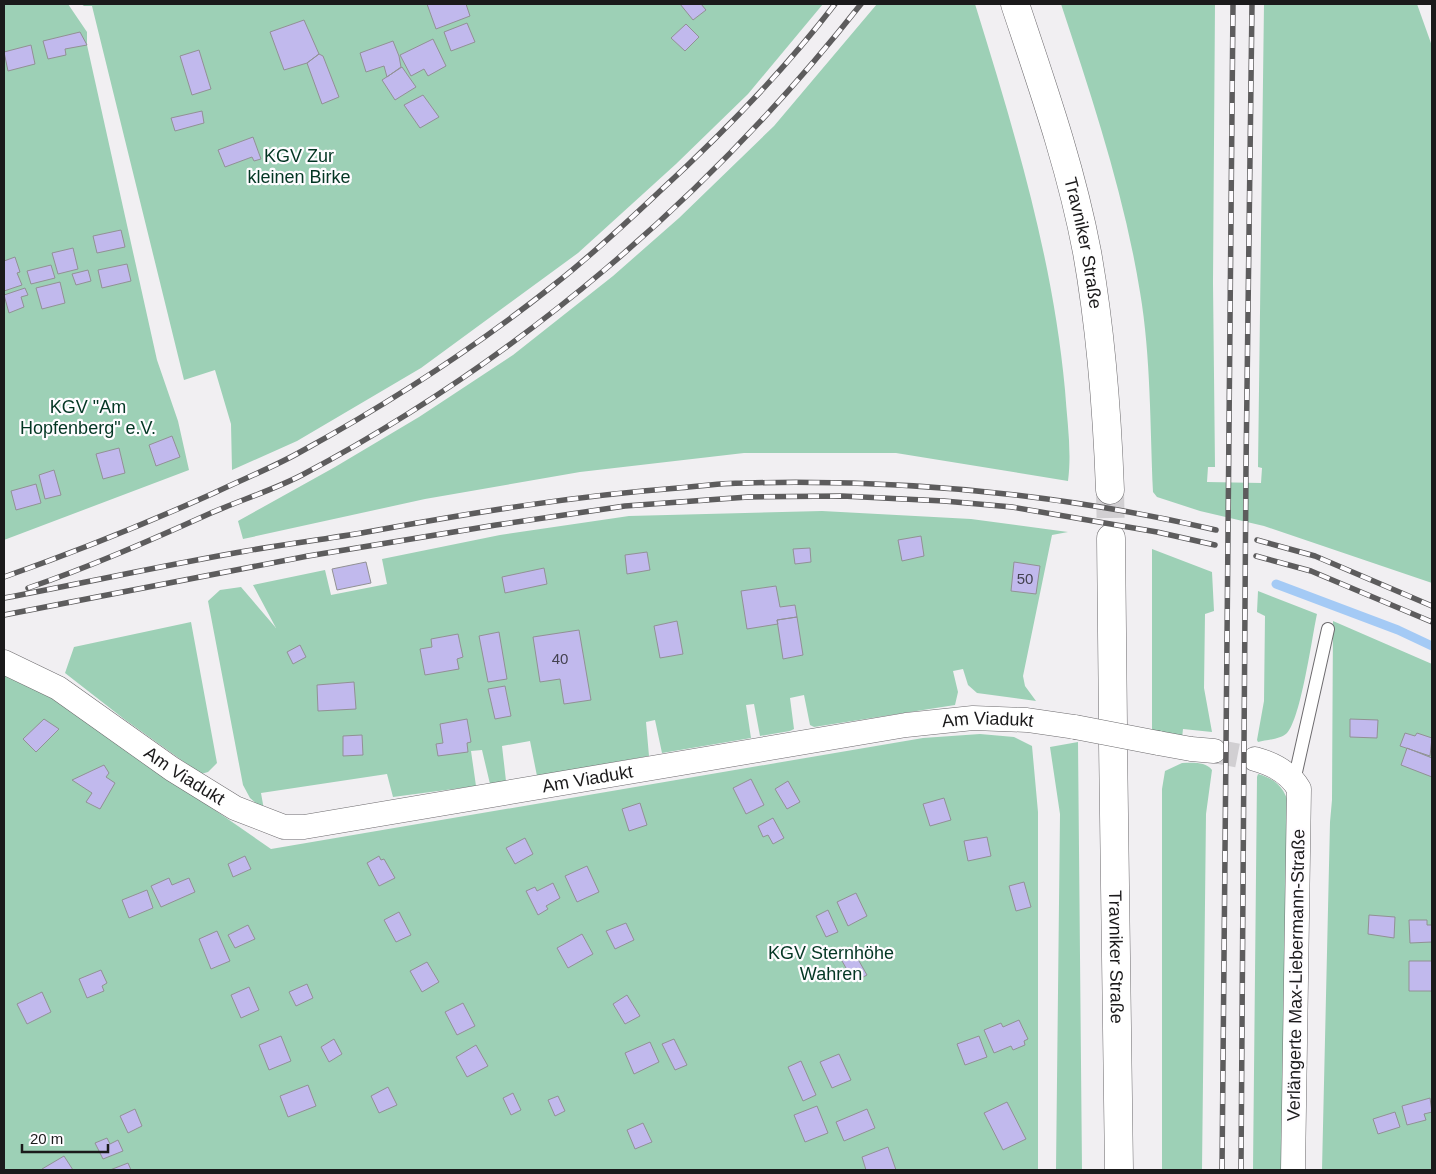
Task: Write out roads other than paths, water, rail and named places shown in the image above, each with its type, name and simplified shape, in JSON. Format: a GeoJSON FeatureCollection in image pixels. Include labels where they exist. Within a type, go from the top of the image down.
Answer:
{"type":"FeatureCollection","features":[{"type":"Feature","properties":{"kind":"main road","name":"Travniker Straße"},"geometry":{"type":"LineString","coordinates":[[1015,4],[1070,180],[1087,251],[1099,326],[1105,389],[1110,490]]}},
{"type":"Feature","properties":{"kind":"main road","name":"Travniker Straße"},"geometry":{"type":"LineString","coordinates":[[1111,538],[1119,1170]]}},
{"type":"Feature","properties":{"kind":"street","name":"Am Viadukt"},"geometry":{"type":"LineString","coordinates":[[4,662],[58,688],[172,769],[235,808],[284,827],[304,827],[906,726],[973,718],[1027,720],[1191,749],[1214,751]]}},
{"type":"Feature","properties":{"kind":"street"},"geometry":{"type":"LineString","coordinates":[[1255,759],[1271,763],[1294,781]]}},
{"type":"Feature","properties":{"kind":"street","name":"Verlängerte Max-Liebermann-Straße"},"geometry":{"type":"LineString","coordinates":[[1293,1170],[1299,789],[1294,781]]}},
{"type":"Feature","properties":{"kind":"lane"},"geometry":{"type":"LineString","coordinates":[[1294,781],[1328,629]]}},
{"type":"Feature","properties":{"kind":"waterway"},"geometry":{"type":"LineString","coordinates":[[1276,584],[1398,630],[1432,646]]}},
{"type":"Feature","properties":{"kind":"tunnel"},"geometry":{"type":"LineString","coordinates":[[1110,490],[1111,538]]}},
{"type":"Feature","properties":{"kind":"tunnel"},"geometry":{"type":"LineString","coordinates":[[1214,751],[1255,759]]}},
{"type":"Feature","properties":{"kind":"railway"},"geometry":{"type":"LineString","coordinates":[[4,577],[136,527],[281,462],[368,413],[464,352],[569,273],[609,239],[683,170],[773,78],[835,4]]}},
{"type":"Feature","properties":{"kind":"railway"},"geometry":{"type":"LineString","coordinates":[[28,588],[97,562],[302,475],[382,430],[460,380],[534,326],[606,269],[675,208],[740,143],[802,75],[861,4]]}},
{"type":"Feature","properties":{"kind":"railway"},"geometry":{"type":"LineString","coordinates":[[1222,1170],[1233,4]]}},
{"type":"Feature","properties":{"kind":"railway"},"geometry":{"type":"LineString","coordinates":[[1241,1170],[1246,467],[1252,4]]}},
{"type":"Feature","properties":{"kind":"railway"},"geometry":{"type":"LineString","coordinates":[[4,598],[216,556],[483,512],[561,500],[728,483],[805,482],[864,484],[982,492],[1100,507],[1216,530]]}},
{"type":"Feature","properties":{"kind":"railway"},"geometry":{"type":"LineString","coordinates":[[4,615],[308,556],[496,525],[625,506],[748,497],[842,496],[944,501],[1012,507],[1157,532],[1215,545]]}},
{"type":"Feature","properties":{"kind":"railway"},"geometry":{"type":"LineString","coordinates":[[1257,540],[1315,556],[1432,606]]}},
{"type":"Feature","properties":{"kind":"railway"},"geometry":{"type":"LineString","coordinates":[[1256,556],[1311,571],[1432,622]]}},
{"type":"Feature","properties":{"kind":"park label","name":"KGV Zur kleinen Birke"},"geometry":{"type":"Point","coordinates":[299,166]}},
{"type":"Feature","properties":{"kind":"park label","name":"KGV \"Am Hopfenberg\" e.V."},"geometry":{"type":"Point","coordinates":[88,417]}},
{"type":"Feature","properties":{"kind":"park label","name":"KGV Sternhöhe Wahren"},"geometry":{"type":"Point","coordinates":[831,963]}}]}
